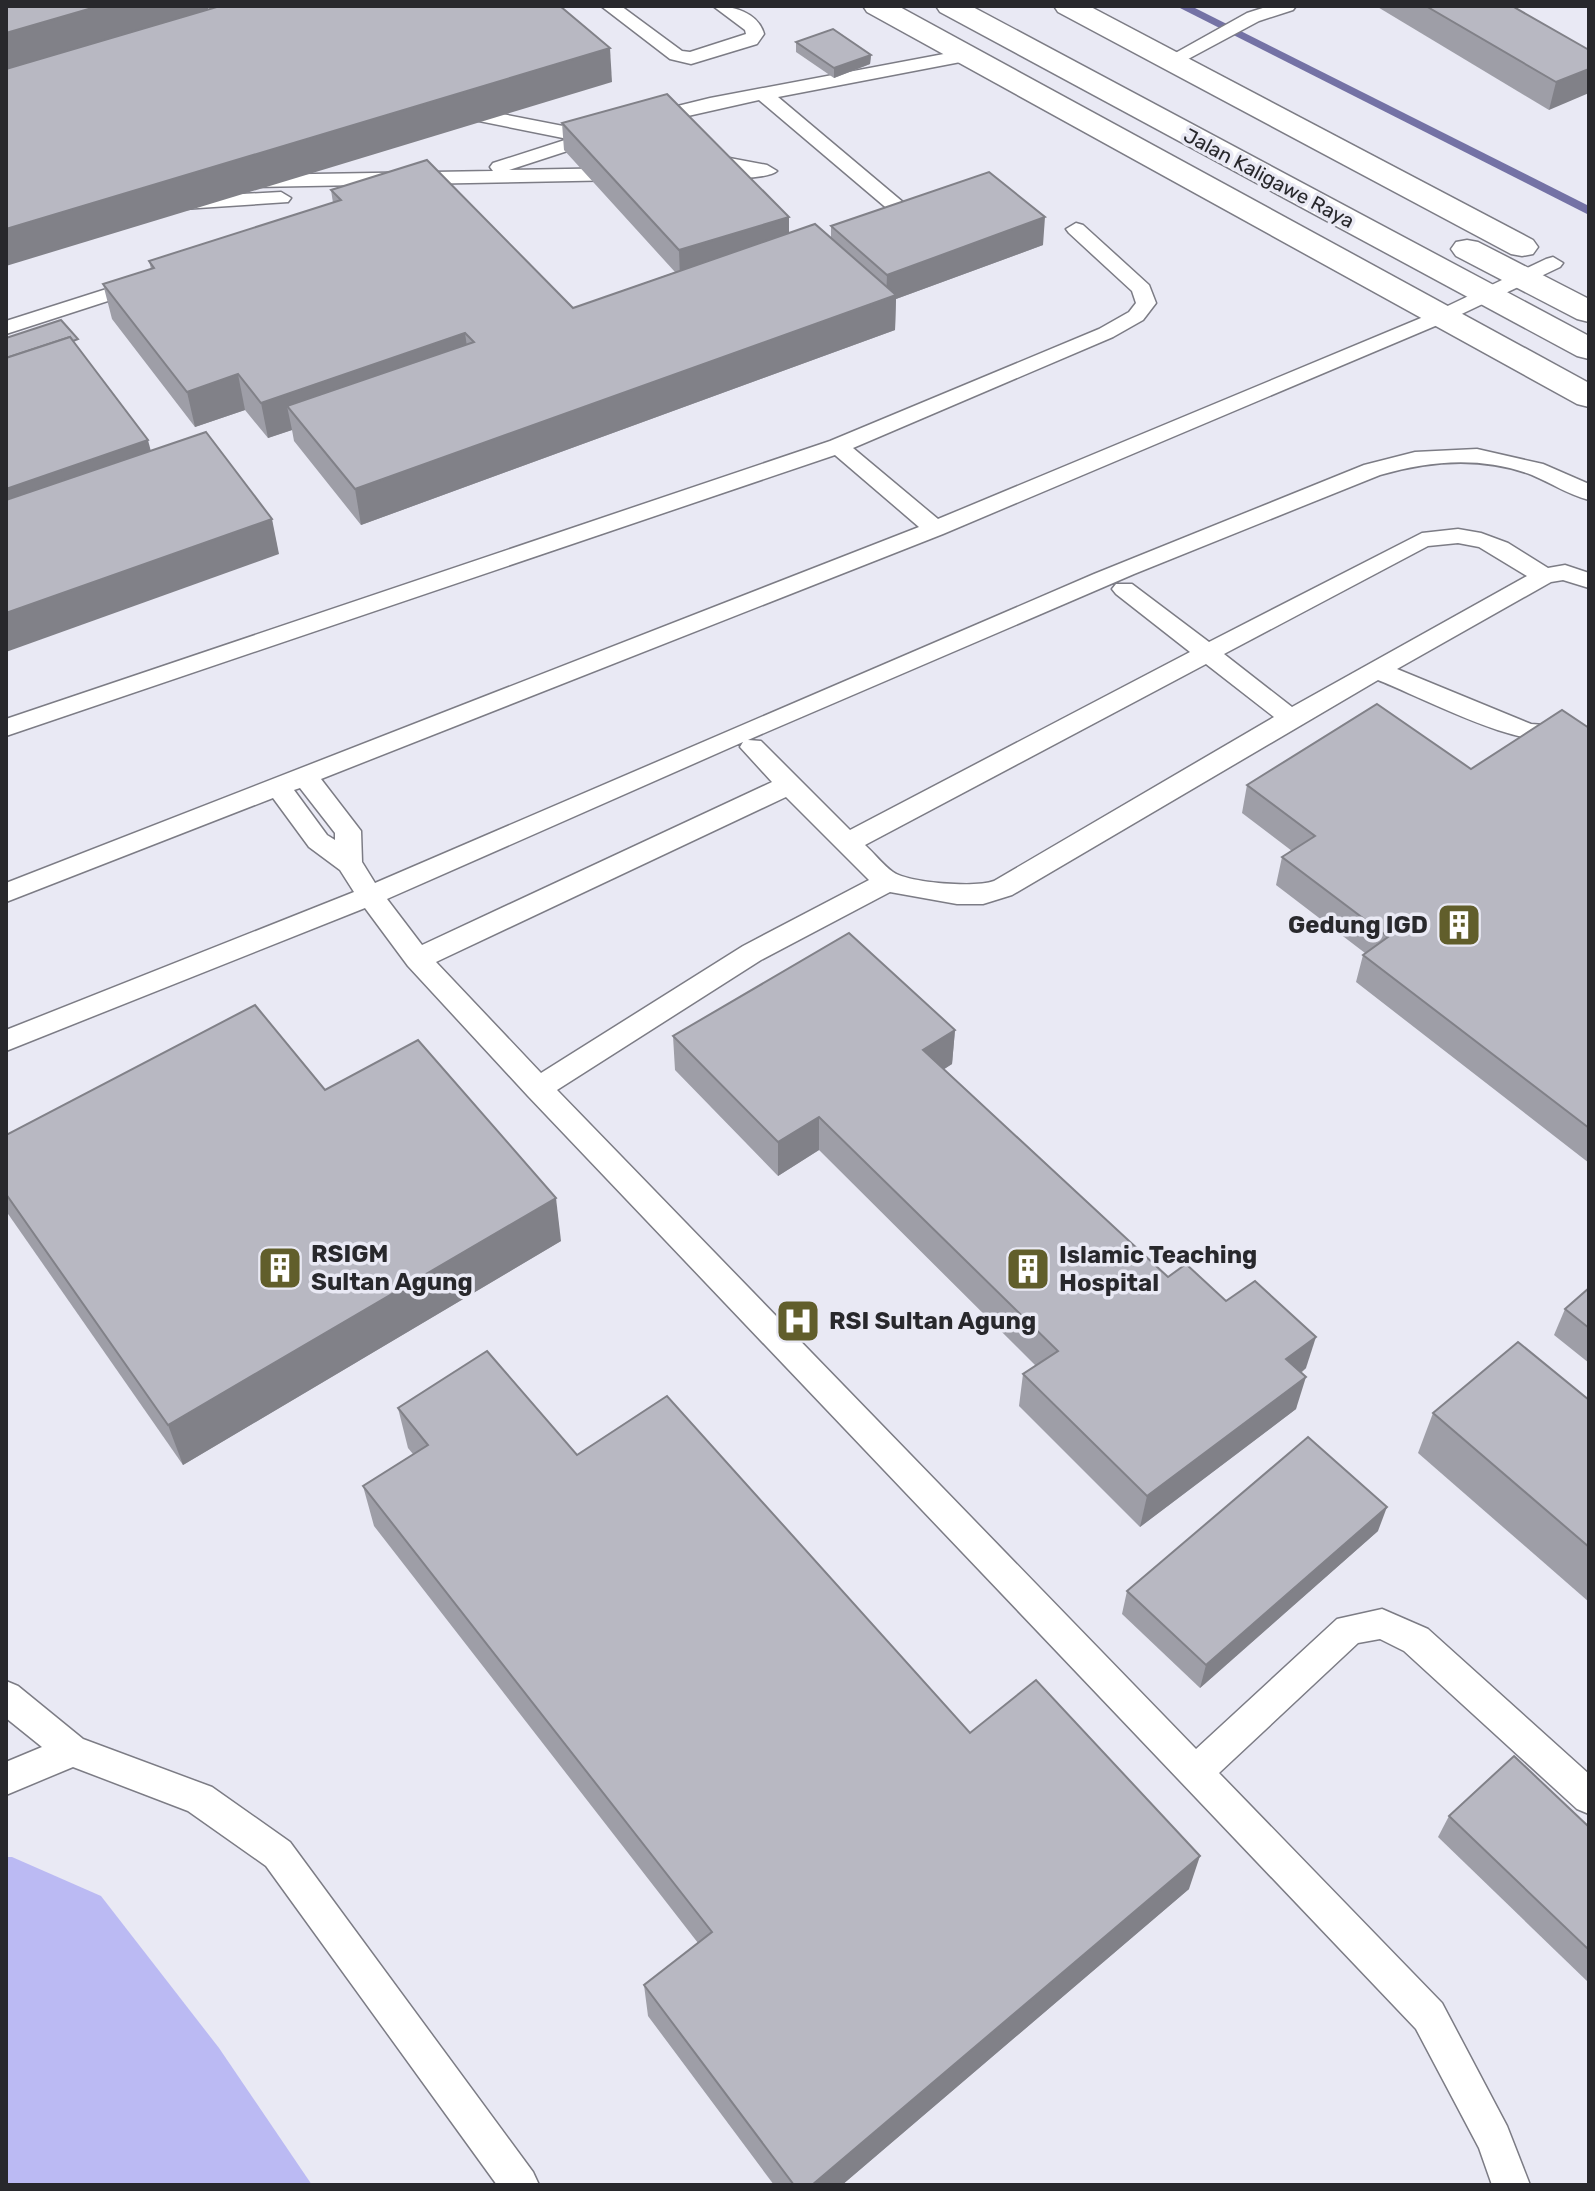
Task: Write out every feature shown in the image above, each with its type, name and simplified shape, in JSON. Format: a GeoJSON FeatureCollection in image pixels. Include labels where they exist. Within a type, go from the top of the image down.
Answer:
{"type":"FeatureCollection","features":[{"type":"Feature","properties":{"kind":"highway"},"geometry":{"type":"LineString","coordinates":[[877,6],[1589,397]]}},
{"type":"Feature","properties":{"kind":"highway","name":"Jalan Kaligawe Raya"},"geometry":{"type":"LineString","coordinates":[[950,6],[1589,349]]}},
{"type":"Feature","properties":{"kind":"highway","name":"Jalan Kaligawe Raya"},"geometry":{"type":"LineString","coordinates":[[1006,6],[1589,312]]}},
{"type":"Feature","properties":{"kind":"highway"},"geometry":{"type":"LineString","coordinates":[[1068,6],[1589,281]]}},
{"type":"Feature","properties":{"kind":"lane"},"geometry":{"type":"LineString","coordinates":[[610,6],[676,55],[691,58],[751,40],[755,34],[753,27],[722,6]]}},
{"type":"Feature","properties":{"kind":"lane"},"geometry":{"type":"LineString","coordinates":[[1170,61],[1253,17],[1287,6]]}},
{"type":"Feature","properties":{"kind":"lane"},"geometry":{"type":"LineString","coordinates":[[413,196],[669,112],[965,56]]}},
{"type":"Feature","properties":{"kind":"lane"},"geometry":{"type":"LineString","coordinates":[[764,95],[897,207]]}},
{"type":"Feature","properties":{"kind":"lane"},"geometry":{"type":"LineString","coordinates":[[441,108],[612,141]]}},
{"type":"Feature","properties":{"kind":"lane"},"geometry":{"type":"LineString","coordinates":[[688,168],[767,171]]}},
{"type":"Feature","properties":{"kind":"lane"},"geometry":{"type":"LineString","coordinates":[[165,204],[640,176],[228,181]]}},
{"type":"Feature","properties":{"kind":"lane"},"geometry":{"type":"LineString","coordinates":[[6,728],[838,446],[1106,333],[1136,316],[1146,303],[1142,289],[1076,229]]}},
{"type":"Feature","properties":{"kind":"lane"},"geometry":{"type":"LineString","coordinates":[[6,893],[935,529],[1440,317],[1553,263]]}},
{"type":"Feature","properties":{"kind":"lane"},"geometry":{"type":"LineString","coordinates":[[6,328],[157,279]]}},
{"type":"Feature","properties":{"kind":"lane"},"geometry":{"type":"LineString","coordinates":[[838,446],[935,529]]}},
{"type":"Feature","properties":{"kind":"lane"},"geometry":{"type":"LineString","coordinates":[[6,1041],[370,896],[767,722],[1353,477],[1397,463],[1440,455],[1489,457],[1535,468],[1589,493]]}},
{"type":"Feature","properties":{"kind":"lane"},"geometry":{"type":"LineString","coordinates":[[847,843],[1422,540],[1465,534],[1488,542],[1544,576]]}},
{"type":"Feature","properties":{"kind":"lane"},"geometry":{"type":"LineString","coordinates":[[752,747],[887,882],[957,895],[983,895],[1003,888],[1291,718],[1544,576],[1565,572],[1589,581]]}},
{"type":"Feature","properties":{"kind":"lane"},"geometry":{"type":"LineString","coordinates":[[1124,589],[1291,718]]}},
{"type":"Feature","properties":{"kind":"lane"},"geometry":{"type":"LineString","coordinates":[[1377,670],[1528,732],[1577,733]]}},
{"type":"Feature","properties":{"kind":"lane"},"geometry":{"type":"LineString","coordinates":[[304,776],[348,831],[349,863]]}},
{"type":"Feature","properties":{"kind":"lane"},"geometry":{"type":"LineString","coordinates":[[417,959],[789,785]]}},
{"type":"Feature","properties":{"kind":"lane"},"geometry":{"type":"LineString","coordinates":[[277,786],[318,841],[349,863],[417,959],[1429,2016],[1494,2139],[1511,2185]]}},
{"type":"Feature","properties":{"kind":"lane"},"geometry":{"type":"LineString","coordinates":[[538,1088],[752,953],[887,882]]}},
{"type":"Feature","properties":{"kind":"lane"},"geometry":{"type":"LineString","coordinates":[[1195,1773],[1349,1630],[1382,1624],[1416,1640],[1589,1797]]}},
{"type":"Feature","properties":{"kind":"lane"},"geometry":{"type":"LineString","coordinates":[[6,1697],[72,1751],[200,1799],[278,1854],[520,2185]]}},
{"type":"Feature","properties":{"kind":"lane"},"geometry":{"type":"LineString","coordinates":[[6,1779],[72,1751]]}},
{"type":"Feature","properties":{"kind":"shaded area"},"geometry":{"type":"Polygon","coordinates":[[[6,1857],[101,1896],[219,2048],[312,2185],[6,2185],[6,1857]]]}},
{"type":"Feature","properties":{"kind":"building"},"geometry":{"type":"Polygon","coordinates":[[[6,6],[99,6],[6,33],[6,6]]]}},
{"type":"Feature","properties":{"kind":"building"},"geometry":{"type":"Polygon","coordinates":[[[220,6],[560,6],[610,48],[6,229],[6,69],[220,6]]]}},
{"type":"Feature","properties":{"kind":"building"},"geometry":{"type":"Polygon","coordinates":[[[1426,6],[1512,6],[1589,50],[1589,69],[1556,82],[1426,6]]]}},
{"type":"Feature","properties":{"kind":"building"},"geometry":{"type":"Polygon","coordinates":[[[833,29],[871,55],[834,68],[796,42],[833,29]]]}},
{"type":"Feature","properties":{"kind":"building"},"geometry":{"type":"Polygon","coordinates":[[[667,94],[789,217],[679,250],[562,123],[667,94]]]}},
{"type":"Feature","properties":{"kind":"building"},"geometry":{"type":"Polygon","coordinates":[[[427,160],[573,308],[815,224],[896,295],[355,489],[287,406],[474,342],[465,333],[261,403],[238,374],[187,392],[103,284],[154,268],[149,261],[341,200],[331,190],[427,160]]]}},
{"type":"Feature","properties":{"kind":"building"},"geometry":{"type":"Polygon","coordinates":[[[989,172],[1045,217],[887,275],[831,226],[989,172]]]}},
{"type":"Feature","properties":{"kind":"building"},"geometry":{"type":"Polygon","coordinates":[[[61,320],[78,339],[73,341],[70,337],[6,358],[6,338],[61,320]]]}},
{"type":"Feature","properties":{"kind":"building"},"geometry":{"type":"Polygon","coordinates":[[[70,337],[148,440],[6,489],[6,358],[70,337]]]}},
{"type":"Feature","properties":{"kind":"building"},"geometry":{"type":"Polygon","coordinates":[[[206,432],[272,519],[6,613],[6,500],[206,432]]]}},
{"type":"Feature","properties":{"kind":"building","name":"Gedung IGD"},"geometry":{"type":"Polygon","coordinates":[[[1377,704],[1471,769],[1562,710],[1589,728],[1589,1128],[1363,955],[1388,937],[1282,857],[1315,836],[1247,785],[1377,704]]]}},
{"type":"Feature","properties":{"kind":"building","name":"Islamic Teaching Hospital"},"geometry":{"type":"Polygon","coordinates":[[[849,933],[955,1030],[923,1050],[1168,1277],[1186,1264],[1226,1301],[1255,1281],[1316,1337],[1286,1359],[1306,1377],[1147,1496],[1023,1374],[1058,1351],[819,1117],[778,1142],[673,1036],[849,933]]]}},
{"type":"Feature","properties":{"kind":"building","name":"RSIGM Sultan Agung"},"geometry":{"type":"Polygon","coordinates":[[[255,1005],[325,1090],[418,1040],[556,1198],[168,1425],[6,1194],[6,1135],[255,1005]]]}},
{"type":"Feature","properties":{"kind":"building"},"geometry":{"type":"Polygon","coordinates":[[[1589,1288],[1589,1328],[1565,1309],[1589,1288]]]}},
{"type":"Feature","properties":{"kind":"building"},"geometry":{"type":"Polygon","coordinates":[[[1518,1342],[1589,1400],[1589,1547],[1433,1413],[1518,1342]]]}},
{"type":"Feature","properties":{"kind":"building"},"geometry":{"type":"Polygon","coordinates":[[[487,1351],[577,1455],[667,1396],[970,1733],[1036,1680],[1200,1856],[812,2185],[794,2185],[644,1985],[712,1932],[363,1486],[428,1445],[398,1408],[487,1351]]]}},
{"type":"Feature","properties":{"kind":"building"},"geometry":{"type":"Polygon","coordinates":[[[1308,1437],[1387,1507],[1206,1665],[1127,1591],[1308,1437]]]}},
{"type":"Feature","properties":{"kind":"building"},"geometry":{"type":"Polygon","coordinates":[[[1514,1756],[1589,1827],[1589,1950],[1449,1816],[1514,1756]]]}},
{"type":"Feature","properties":{"kind":"waterway"},"geometry":{"type":"LineString","coordinates":[[1182,6],[1589,211]]}},
{"type":"Feature","properties":{"kind":"place","name":"Gedung IGD"},"geometry":{"type":"Point","coordinates":[1459,925]}},
{"type":"Feature","properties":{"kind":"place","name":"RSIGM Sultan Agung"},"geometry":{"type":"Point","coordinates":[280,1268]}},
{"type":"Feature","properties":{"kind":"place","name":"Islamic Teaching Hospital"},"geometry":{"type":"Point","coordinates":[1028,1269]}},
{"type":"Feature","properties":{"kind":"place","name":"RSI Sultan Agung"},"geometry":{"type":"Point","coordinates":[798,1321]}}]}
